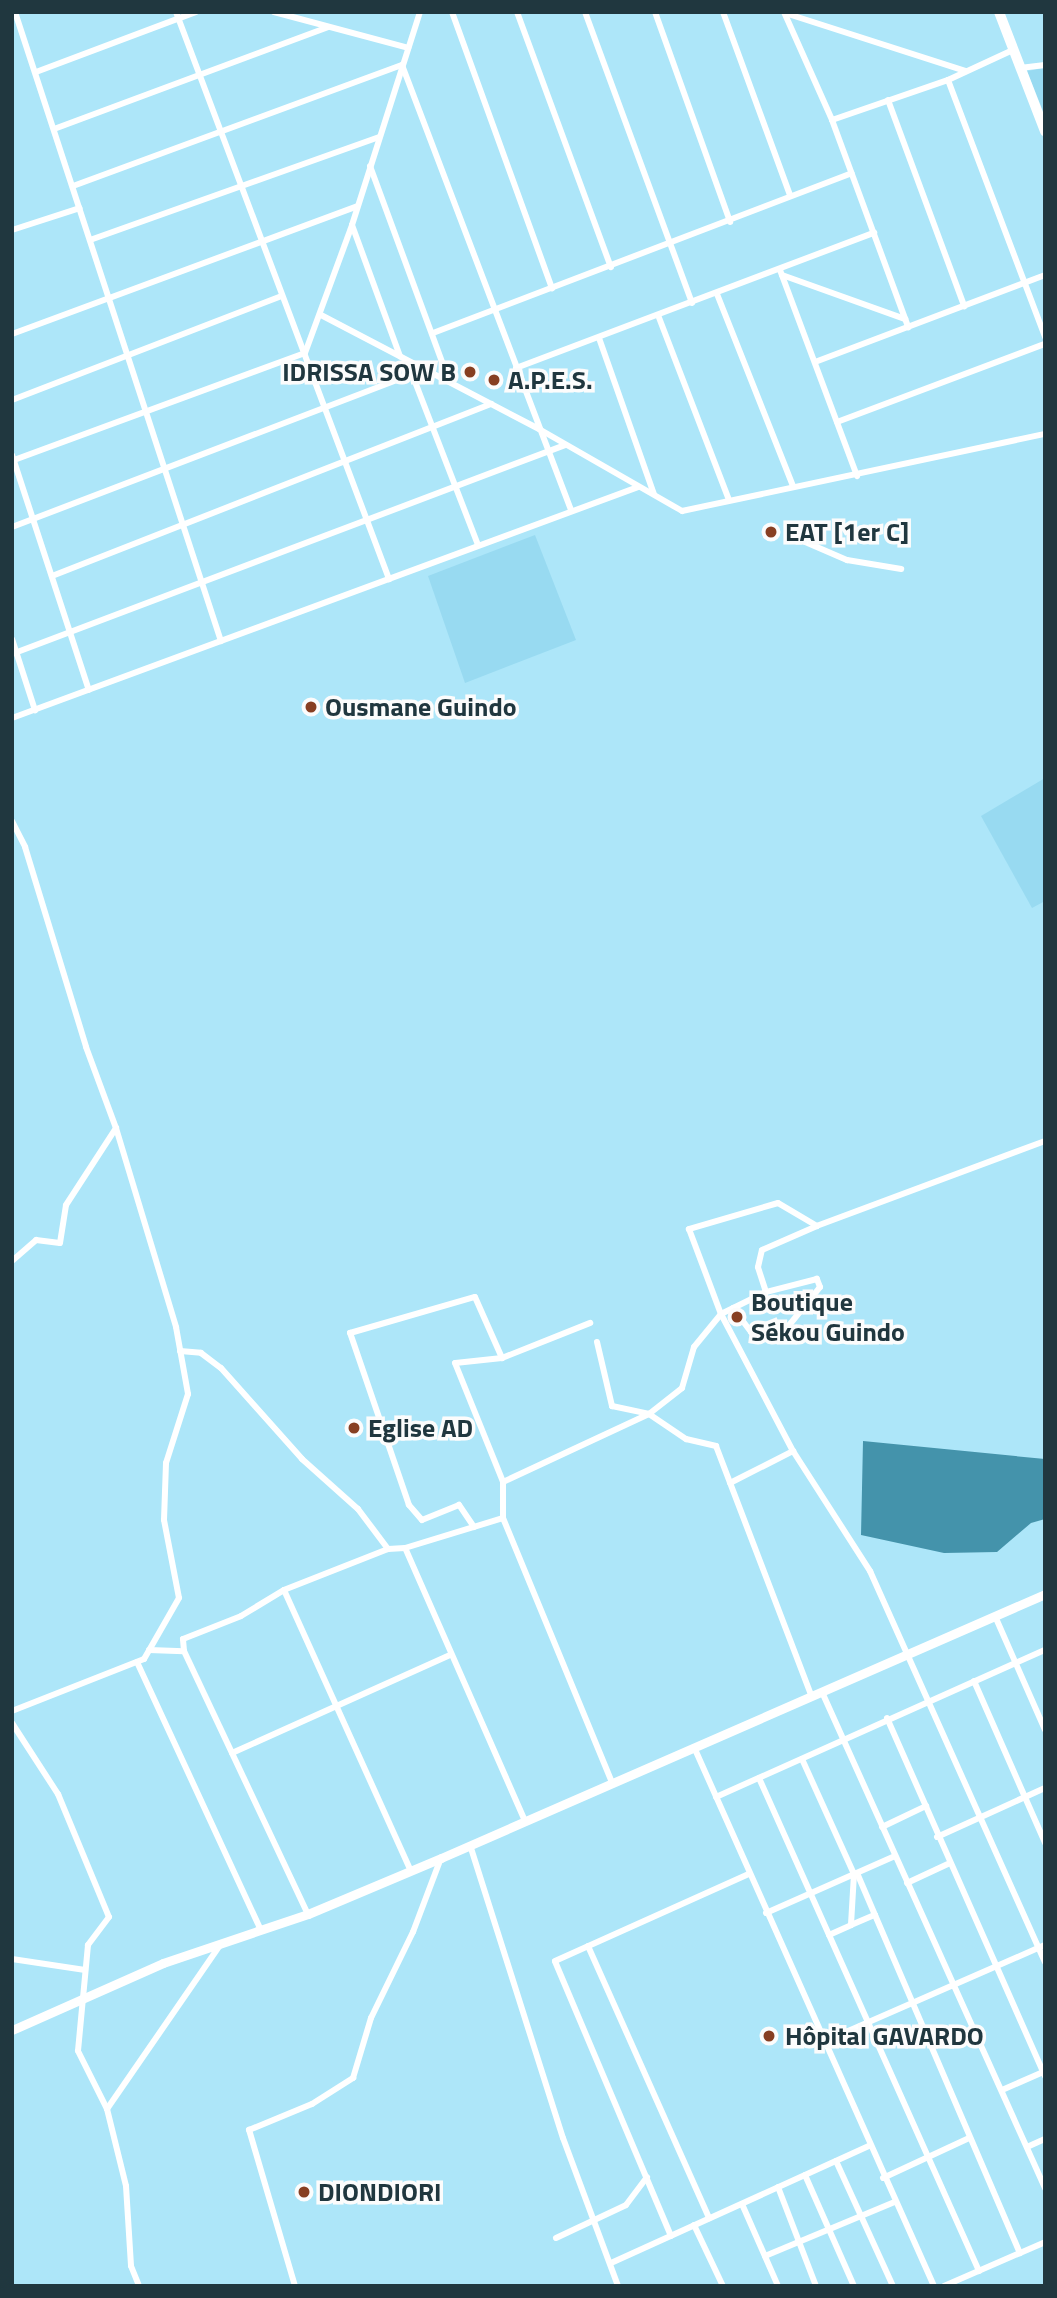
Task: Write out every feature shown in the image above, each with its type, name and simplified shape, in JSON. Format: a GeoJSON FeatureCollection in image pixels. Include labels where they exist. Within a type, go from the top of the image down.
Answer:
{"type":"FeatureCollection","features":[{"type":"Feature","properties":{"kind":"main road"},"geometry":{"type":"LineString","coordinates":[[999,12],[1045,131]]}},
{"type":"Feature","properties":{"kind":"street"},"geometry":{"type":"LineString","coordinates":[[36,72],[178,16],[196,12]]}},
{"type":"Feature","properties":{"kind":"street"},"geometry":{"type":"LineString","coordinates":[[274,12],[408,48]]}},
{"type":"Feature","properties":{"kind":"street"},"geometry":{"type":"LineString","coordinates":[[89,690],[13,457],[146,412],[305,353],[352,225],[420,12]]}},
{"type":"Feature","properties":{"kind":"street"},"geometry":{"type":"LineString","coordinates":[[452,12],[552,289]]}},
{"type":"Feature","properties":{"kind":"street"},"geometry":{"type":"LineString","coordinates":[[517,12],[611,267]]}},
{"type":"Feature","properties":{"kind":"street"},"geometry":{"type":"LineString","coordinates":[[585,12],[692,303]]}},
{"type":"Feature","properties":{"kind":"street"},"geometry":{"type":"LineString","coordinates":[[655,12],[730,222]]}},
{"type":"Feature","properties":{"kind":"street"},"geometry":{"type":"LineString","coordinates":[[723,12],[790,195]]}},
{"type":"Feature","properties":{"kind":"street"},"geometry":{"type":"LineString","coordinates":[[18,13],[221,641]]}},
{"type":"Feature","properties":{"kind":"street"},"geometry":{"type":"LineString","coordinates":[[783,13],[966,71]]}},
{"type":"Feature","properties":{"kind":"street"},"geometry":{"type":"LineString","coordinates":[[783,13],[832,120],[906,323]]}},
{"type":"Feature","properties":{"kind":"street"},"geometry":{"type":"LineString","coordinates":[[178,16],[389,579]]}},
{"type":"Feature","properties":{"kind":"street"},"geometry":{"type":"LineString","coordinates":[[54,129],[328,27]]}},
{"type":"Feature","properties":{"kind":"street"},"geometry":{"type":"LineString","coordinates":[[832,120],[948,80],[1013,50]]}},
{"type":"Feature","properties":{"kind":"street"},"geometry":{"type":"LineString","coordinates":[[73,186],[402,65]]}},
{"type":"Feature","properties":{"kind":"street"},"geometry":{"type":"LineString","coordinates":[[402,65],[571,510]]}},
{"type":"Feature","properties":{"kind":"street"},"geometry":{"type":"LineString","coordinates":[[1020,68],[1045,65]]}},
{"type":"Feature","properties":{"kind":"street"},"geometry":{"type":"LineString","coordinates":[[948,80],[1045,337]]}},
{"type":"Feature","properties":{"kind":"street"},"geometry":{"type":"LineString","coordinates":[[888,100],[964,306]]}},
{"type":"Feature","properties":{"kind":"street"},"geometry":{"type":"LineString","coordinates":[[90,240],[379,137]]}},
{"type":"Feature","properties":{"kind":"street"},"geometry":{"type":"LineString","coordinates":[[370,166],[449,381]]}},
{"type":"Feature","properties":{"kind":"street"},"geometry":{"type":"LineString","coordinates":[[433,333],[730,222],[790,195],[851,173]]}},
{"type":"Feature","properties":{"kind":"street"},"geometry":{"type":"LineString","coordinates":[[12,334],[356,207]]}},
{"type":"Feature","properties":{"kind":"street"},"geometry":{"type":"LineString","coordinates":[[12,230],[80,208]]}},
{"type":"Feature","properties":{"kind":"street"},"geometry":{"type":"LineString","coordinates":[[352,225],[400,356]]}},
{"type":"Feature","properties":{"kind":"street"},"geometry":{"type":"LineString","coordinates":[[516,368],[717,293],[781,273],[874,233]]}},
{"type":"Feature","properties":{"kind":"street"},"geometry":{"type":"LineString","coordinates":[[781,273],[906,323]]}},
{"type":"Feature","properties":{"kind":"street"},"geometry":{"type":"LineString","coordinates":[[781,273],[857,476]]}},
{"type":"Feature","properties":{"kind":"street"},"geometry":{"type":"LineString","coordinates":[[815,362],[906,323],[964,306],[1045,275]]}},
{"type":"Feature","properties":{"kind":"street"},"geometry":{"type":"LineString","coordinates":[[717,293],[793,486]]}},
{"type":"Feature","properties":{"kind":"street"},"geometry":{"type":"LineString","coordinates":[[12,400],[282,296]]}},
{"type":"Feature","properties":{"kind":"street"},"geometry":{"type":"LineString","coordinates":[[321,315],[539,429],[682,510],[793,486],[857,476],[1045,434]]}},
{"type":"Feature","properties":{"kind":"street"},"geometry":{"type":"LineString","coordinates":[[658,316],[729,500]]}},
{"type":"Feature","properties":{"kind":"street"},"geometry":{"type":"LineString","coordinates":[[599,338],[654,495]]}},
{"type":"Feature","properties":{"kind":"street"},"geometry":{"type":"LineString","coordinates":[[837,422],[1045,344]]}},
{"type":"Feature","properties":{"kind":"street"},"geometry":{"type":"LineString","coordinates":[[407,361],[478,545]]}},
{"type":"Feature","properties":{"kind":"street"},"geometry":{"type":"LineString","coordinates":[[12,527],[425,369]]}},
{"type":"Feature","properties":{"kind":"street"},"geometry":{"type":"LineString","coordinates":[[52,576],[433,430],[492,404]]}},
{"type":"Feature","properties":{"kind":"street"},"geometry":{"type":"LineString","coordinates":[[14,653],[565,445]]}},
{"type":"Feature","properties":{"kind":"street"},"geometry":{"type":"LineString","coordinates":[[12,718],[638,487]]}},
{"type":"Feature","properties":{"kind":"street"},"geometry":{"type":"LineString","coordinates":[[796,538],[847,560],[901,569]]}},
{"type":"Feature","properties":{"kind":"street"},"geometry":{"type":"LineString","coordinates":[[12,639],[14,653],[35,710]]}},
{"type":"Feature","properties":{"kind":"street"},"geometry":{"type":"LineString","coordinates":[[12,821],[25,847],[86,1047],[116,1128],[180,1352],[188,1394],[166,1463],[164,1520],[179,1598],[149,1650],[137,1662],[12,1711]]}},
{"type":"Feature","properties":{"kind":"street"},"geometry":{"type":"LineString","coordinates":[[12,1261],[36,1240],[60,1244],[66,1205],[116,1128]]}},
{"type":"Feature","properties":{"kind":"street"},"geometry":{"type":"LineString","coordinates":[[766,1292],[758,1267],[762,1250],[817,1226],[1045,1140]]}},
{"type":"Feature","properties":{"kind":"street"},"geometry":{"type":"LineString","coordinates":[[817,1226],[778,1203],[689,1229],[721,1314],[793,1451],[870,1571],[1041,1946],[1045,1962]]}},
{"type":"Feature","properties":{"kind":"street"},"geometry":{"type":"LineString","coordinates":[[503,1482],[649,1415],[682,1388],[694,1347],[721,1314],[733,1308],[766,1292],[817,1279],[820,1287],[786,1329],[751,1332],[733,1308]]}},
{"type":"Feature","properties":{"kind":"street"},"geometry":{"type":"LineString","coordinates":[[474,1527],[459,1505],[422,1520],[409,1505],[350,1333],[475,1297],[502,1358]]}},
{"type":"Feature","properties":{"kind":"street"},"geometry":{"type":"LineString","coordinates":[[590,1324],[502,1358],[455,1363],[503,1482],[503,1518],[612,1783]]}},
{"type":"Feature","properties":{"kind":"street"},"geometry":{"type":"LineString","coordinates":[[597,1342],[612,1406],[649,1415],[687,1439],[716,1446],[812,1697]]}},
{"type":"Feature","properties":{"kind":"street"},"geometry":{"type":"LineString","coordinates":[[180,1352],[201,1353],[221,1368],[302,1459],[358,1509],[388,1549]]}},
{"type":"Feature","properties":{"kind":"street"},"geometry":{"type":"LineString","coordinates":[[730,1483],[793,1451]]}},
{"type":"Feature","properties":{"kind":"street"},"geometry":{"type":"LineString","coordinates":[[308,1914],[184,1651],[183,1639],[241,1616],[284,1590],[388,1549],[405,1548],[503,1518]]}},
{"type":"Feature","properties":{"kind":"street"},"geometry":{"type":"LineString","coordinates":[[405,1548],[525,1822]]}},
{"type":"Feature","properties":{"kind":"street"},"geometry":{"type":"LineString","coordinates":[[284,1590],[411,1871]]}},
{"type":"Feature","properties":{"kind":"street"},"geometry":{"type":"LineString","coordinates":[[12,2030],[83,1996],[308,1914],[411,1871],[1045,1594]]}},
{"type":"Feature","properties":{"kind":"street"},"geometry":{"type":"LineString","coordinates":[[995,1616],[1045,1730]]}},
{"type":"Feature","properties":{"kind":"street"},"geometry":{"type":"LineString","coordinates":[[149,1650],[184,1651]]}},
{"type":"Feature","properties":{"kind":"street"},"geometry":{"type":"LineString","coordinates":[[716,1797],[887,1718],[1045,1650]]}},
{"type":"Feature","properties":{"kind":"street"},"geometry":{"type":"LineString","coordinates":[[233,1753],[335,1703],[450,1655]]}},
{"type":"Feature","properties":{"kind":"street"},"geometry":{"type":"LineString","coordinates":[[137,1662],[261,1930]]}},
{"type":"Feature","properties":{"kind":"street"},"geometry":{"type":"LineString","coordinates":[[974,1681],[1045,1843]]}},
{"type":"Feature","properties":{"kind":"street"},"geometry":{"type":"LineString","coordinates":[[822,1692],[1045,2188]]}},
{"type":"Feature","properties":{"kind":"street"},"geometry":{"type":"LineString","coordinates":[[887,1718],[948,1864],[1044,2074],[1002,2091]]}},
{"type":"Feature","properties":{"kind":"street"},"geometry":{"type":"LineString","coordinates":[[12,1723],[58,1794],[109,1917],[88,1945],[78,2051],[107,2109],[126,2186],[131,2266],[139,2286]]}},
{"type":"Feature","properties":{"kind":"street"},"geometry":{"type":"LineString","coordinates":[[694,1747],[932,2285]]}},
{"type":"Feature","properties":{"kind":"street"},"geometry":{"type":"LineString","coordinates":[[802,1759],[875,1914],[910,2004],[1020,2253]]}},
{"type":"Feature","properties":{"kind":"street"},"geometry":{"type":"LineString","coordinates":[[760,1778],[979,2271]]}},
{"type":"Feature","properties":{"kind":"street"},"geometry":{"type":"LineString","coordinates":[[937,1837],[1045,1788]]}},
{"type":"Feature","properties":{"kind":"street"},"geometry":{"type":"LineString","coordinates":[[882,1827],[926,1806]]}},
{"type":"Feature","properties":{"kind":"street"},"geometry":{"type":"LineString","coordinates":[[470,1845],[563,2138],[618,2286]]}},
{"type":"Feature","properties":{"kind":"street"},"geometry":{"type":"LineString","coordinates":[[766,1913],[895,1856]]}},
{"type":"Feature","properties":{"kind":"street"},"geometry":{"type":"LineString","coordinates":[[295,2286],[249,2130],[312,2104],[353,2078],[371,2018],[413,1932],[441,1858]]}},
{"type":"Feature","properties":{"kind":"street"},"geometry":{"type":"LineString","coordinates":[[907,1883],[948,1864]]}},
{"type":"Feature","properties":{"kind":"street"},"geometry":{"type":"LineString","coordinates":[[851,1925],[855,1873]]}},
{"type":"Feature","properties":{"kind":"street"},"geometry":{"type":"LineString","coordinates":[[671,2236],[555,1961],[750,1874]]}},
{"type":"Feature","properties":{"kind":"street"},"geometry":{"type":"LineString","coordinates":[[829,1935],[875,1914]]}},
{"type":"Feature","properties":{"kind":"street"},"geometry":{"type":"LineString","coordinates":[[107,2109],[220,1944]]}},
{"type":"Feature","properties":{"kind":"street"},"geometry":{"type":"LineString","coordinates":[[588,1946],[709,2218]]}},
{"type":"Feature","properties":{"kind":"street"},"geometry":{"type":"LineString","coordinates":[[823,2042],[1041,1946]]}},
{"type":"Feature","properties":{"kind":"street"},"geometry":{"type":"LineString","coordinates":[[12,1959],[85,1970]]}},
{"type":"Feature","properties":{"kind":"street"},"geometry":{"type":"LineString","coordinates":[[883,2178],[969,2138]]}},
{"type":"Feature","properties":{"kind":"street"},"geometry":{"type":"LineString","coordinates":[[1027,2147],[1045,2139]]}},
{"type":"Feature","properties":{"kind":"street"},"geometry":{"type":"LineString","coordinates":[[611,2263],[869,2146]]}},
{"type":"Feature","properties":{"kind":"street"},"geometry":{"type":"LineString","coordinates":[[836,2161],[892,2286]]}},
{"type":"Feature","properties":{"kind":"street"},"geometry":{"type":"LineString","coordinates":[[805,2175],[854,2286]]}},
{"type":"Feature","properties":{"kind":"street"},"geometry":{"type":"LineString","coordinates":[[556,2238],[596,2222],[633,2199],[647,2177]]}},
{"type":"Feature","properties":{"kind":"street"},"geometry":{"type":"LineString","coordinates":[[778,2187],[816,2286]]}},
{"type":"Feature","properties":{"kind":"street"},"geometry":{"type":"LineString","coordinates":[[765,2256],[894,2202]]}},
{"type":"Feature","properties":{"kind":"street"},"geometry":{"type":"LineString","coordinates":[[742,2204],[778,2286]]}},
{"type":"Feature","properties":{"kind":"street"},"geometry":{"type":"LineString","coordinates":[[694,2225],[723,2286]]}},
{"type":"Feature","properties":{"kind":"street"},"geometry":{"type":"LineString","coordinates":[[944,2286],[1045,2242]]}},
{"type":"Feature","properties":{"kind":"shaded area"},"geometry":{"type":"Polygon","coordinates":[[[1045,68],[1045,116],[1027,71],[1045,68]]]}},
{"type":"Feature","properties":{"kind":"shaded area"},"geometry":{"type":"Polygon","coordinates":[[[535,535],[576,640],[465,683],[428,576],[535,535]]]}},
{"type":"Feature","properties":{"kind":"shaded area"},"geometry":{"type":"Polygon","coordinates":[[[1045,778],[1045,901],[1032,908],[981,816],[1045,778]]]}},
{"type":"Feature","properties":{"kind":"shaded area"},"geometry":{"type":"Polygon","coordinates":[[[863,1441],[1045,1459],[1045,1519],[1031,1523],[997,1552],[944,1553],[861,1535],[863,1441]]]}},
{"type":"Feature","properties":{"kind":"place","name":"IDRISSA SOW B"},"geometry":{"type":"Point","coordinates":[470,372]}},
{"type":"Feature","properties":{"kind":"place","name":"A.P.E.S."},"geometry":{"type":"Point","coordinates":[494,380]}},
{"type":"Feature","properties":{"kind":"place","name":"EAT [1er C]"},"geometry":{"type":"Point","coordinates":[771,532]}},
{"type":"Feature","properties":{"kind":"place","name":"Ousmane Guindo"},"geometry":{"type":"Point","coordinates":[311,707]}},
{"type":"Feature","properties":{"kind":"place","name":"Boutique Sékou Guindo"},"geometry":{"type":"Point","coordinates":[737,1317]}},
{"type":"Feature","properties":{"kind":"place","name":"Eglise AD"},"geometry":{"type":"Point","coordinates":[354,1428]}},
{"type":"Feature","properties":{"kind":"place","name":"Hôpital GAVARDO"},"geometry":{"type":"Point","coordinates":[769,2036]}},
{"type":"Feature","properties":{"kind":"place","name":"DIONDIORI"},"geometry":{"type":"Point","coordinates":[304,2192]}}]}
